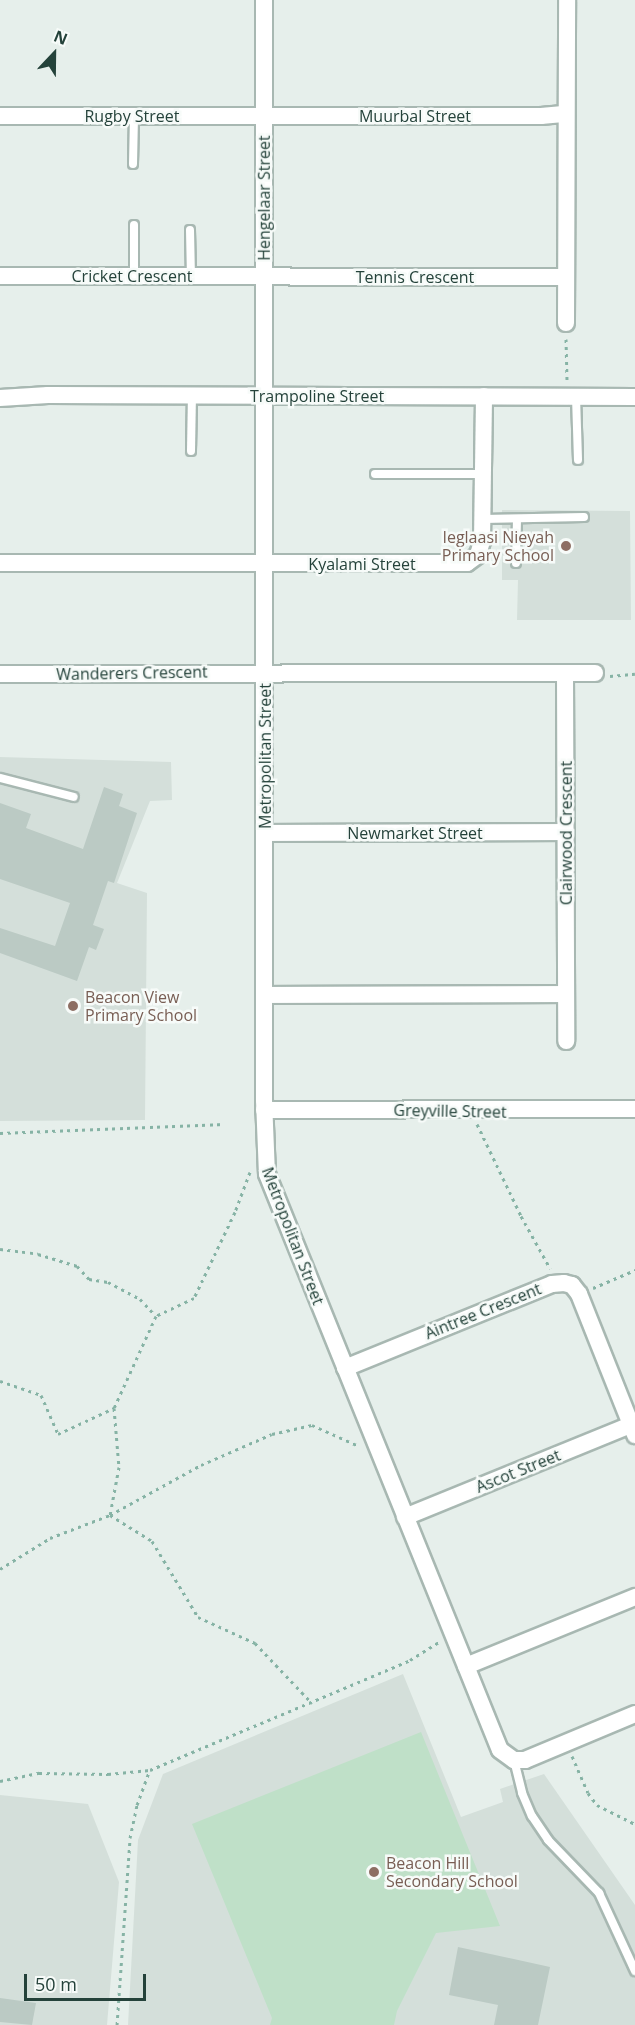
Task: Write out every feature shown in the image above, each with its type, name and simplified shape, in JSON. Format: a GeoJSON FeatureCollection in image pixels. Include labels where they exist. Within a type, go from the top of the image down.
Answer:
{"type":"FeatureCollection","features":[{"type":"Feature","properties":{"kind":"street","name":"Hengelaar Street"},"geometry":{"type":"LineString","coordinates":[[263,395],[264,0]]}},
{"type":"Feature","properties":{"kind":"street"},"geometry":{"type":"LineString","coordinates":[[566,325],[567,0]]}},
{"type":"Feature","properties":{"kind":"street","name":"Muurbal Street"},"geometry":{"type":"LineString","coordinates":[[264,116],[567,114]]}},
{"type":"Feature","properties":{"kind":"street","name":"Rugby Street"},"geometry":{"type":"LineString","coordinates":[[0,116],[264,116]]}},
{"type":"Feature","properties":{"kind":"street","name":"Cricket Crescent"},"geometry":{"type":"LineString","coordinates":[[0,276],[264,277]]}},
{"type":"Feature","properties":{"kind":"street","name":"Tennis Crescent"},"geometry":{"type":"LineString","coordinates":[[264,277],[566,277]]}},
{"type":"Feature","properties":{"kind":"street","name":"Trampoline Street"},"geometry":{"type":"LineString","coordinates":[[0,398],[24,395],[635,397]]}},
{"type":"Feature","properties":{"kind":"street","name":"Metropolitan Street"},"geometry":{"type":"LineString","coordinates":[[263,395],[264,1110],[267,1174],[500,1750],[514,1760]]}},
{"type":"Feature","properties":{"kind":"street","name":"Kyalami Street"},"geometry":{"type":"LineString","coordinates":[[265,564],[467,563],[478,555],[482,541],[485,474],[484,396]]}},
{"type":"Feature","properties":{"kind":"street"},"geometry":{"type":"LineString","coordinates":[[0,563],[265,564]]}},
{"type":"Feature","properties":{"kind":"street"},"geometry":{"type":"LineString","coordinates":[[265,672],[597,674]]}},
{"type":"Feature","properties":{"kind":"street","name":"Wanderers Crescent"},"geometry":{"type":"LineString","coordinates":[[0,675],[265,672]]}},
{"type":"Feature","properties":{"kind":"street","name":"Clairwood Crescent"},"geometry":{"type":"LineString","coordinates":[[565,673],[566,1041]]}},
{"type":"Feature","properties":{"kind":"street","name":"Newmarket Street"},"geometry":{"type":"LineString","coordinates":[[265,833],[566,832]]}},
{"type":"Feature","properties":{"kind":"street"},"geometry":{"type":"LineString","coordinates":[[265,994],[566,994]]}},
{"type":"Feature","properties":{"kind":"street","name":"Greyville Street"},"geometry":{"type":"LineString","coordinates":[[264,1110],[635,1109]]}},
{"type":"Feature","properties":{"kind":"street","name":"Aintree Crescent"},"geometry":{"type":"LineString","coordinates":[[345,1368],[552,1284],[564,1282],[576,1288],[579,1294],[633,1430]]}},
{"type":"Feature","properties":{"kind":"street","name":"Ascot Street"},"geometry":{"type":"LineString","coordinates":[[405,1517],[633,1430]]}},
{"type":"Feature","properties":{"kind":"street"},"geometry":{"type":"LineString","coordinates":[[466,1666],[635,1597]]}},
{"type":"Feature","properties":{"kind":"street"},"geometry":{"type":"LineString","coordinates":[[514,1760],[525,1761],[635,1714]]}},
{"type":"Feature","properties":{"kind":"lane"},"geometry":{"type":"LineString","coordinates":[[134,116],[134,164]]}},
{"type":"Feature","properties":{"kind":"lane"},"geometry":{"type":"LineString","coordinates":[[134,225],[134,277]]}},
{"type":"Feature","properties":{"kind":"lane"},"geometry":{"type":"LineString","coordinates":[[190,230],[191,276]]}},
{"type":"Feature","properties":{"kind":"lane"},"geometry":{"type":"LineString","coordinates":[[190,451],[192,396]]}},
{"type":"Feature","properties":{"kind":"lane"},"geometry":{"type":"LineString","coordinates":[[576,396],[578,460]]}},
{"type":"Feature","properties":{"kind":"lane"},"geometry":{"type":"LineString","coordinates":[[375,474],[485,474]]}},
{"type":"Feature","properties":{"kind":"lane"},"geometry":{"type":"LineString","coordinates":[[483,519],[584,517]]}},
{"type":"Feature","properties":{"kind":"lane"},"geometry":{"type":"LineString","coordinates":[[516,563],[517,519]]}},
{"type":"Feature","properties":{"kind":"lane"},"geometry":{"type":"LineString","coordinates":[[0,778],[74,797]]}},
{"type":"Feature","properties":{"kind":"lane"},"geometry":{"type":"LineString","coordinates":[[514,1760],[516,1777],[532,1816],[548,1840],[599,1893],[635,1971]]}},
{"type":"Feature","properties":{"kind":"path"},"geometry":{"type":"LineString","coordinates":[[566,325],[567,381]]}},
{"type":"Feature","properties":{"kind":"path"},"geometry":{"type":"LineString","coordinates":[[597,674],[635,674]]}},
{"type":"Feature","properties":{"kind":"path"},"geometry":{"type":"LineString","coordinates":[[476,1123],[525,1226],[554,1275]]}},
{"type":"Feature","properties":{"kind":"path"},"geometry":{"type":"LineString","coordinates":[[0,1133],[225,1124]]}},
{"type":"Feature","properties":{"kind":"path"},"geometry":{"type":"LineString","coordinates":[[110,1515],[119,1467],[114,1408],[156,1316],[194,1298],[235,1212],[252,1165]]}},
{"type":"Feature","properties":{"kind":"path"},"geometry":{"type":"LineString","coordinates":[[0,1249],[38,1254],[77,1266],[89,1279],[108,1282],[140,1299],[156,1316]]}},
{"type":"Feature","properties":{"kind":"path"},"geometry":{"type":"LineString","coordinates":[[586,1290],[635,1270]]}},
{"type":"Feature","properties":{"kind":"path"},"geometry":{"type":"LineString","coordinates":[[0,1381],[41,1395],[58,1434],[114,1408]]}},
{"type":"Feature","properties":{"kind":"path"},"geometry":{"type":"LineString","coordinates":[[0,1569],[50,1538],[110,1515],[201,1465],[272,1434],[312,1425],[380,1456]]}},
{"type":"Feature","properties":{"kind":"path"},"geometry":{"type":"LineString","coordinates":[[110,1515],[152,1541],[198,1617],[255,1642],[312,1703]]}},
{"type":"Feature","properties":{"kind":"path"},"geometry":{"type":"LineString","coordinates":[[0,1781],[39,1773],[108,1774],[150,1770],[410,1660],[453,1633]]}},
{"type":"Feature","properties":{"kind":"path"},"geometry":{"type":"LineString","coordinates":[[567,1743],[588,1793],[597,1805],[635,1824]]}},
{"type":"Feature","properties":{"kind":"path"},"geometry":{"type":"LineString","coordinates":[[117,2025],[130,1838],[137,1805],[150,1770]]}},
{"type":"Feature","properties":{"kind":"shaded area","name":"Ieglaasi Nieyah Primary School"},"geometry":{"type":"Polygon","coordinates":[[[502,510],[630,511],[631,620],[517,620],[518,580],[502,580],[502,510]]]}},
{"type":"Feature","properties":{"kind":"shaded area","name":"Beacon View Primary School"},"geometry":{"type":"Polygon","coordinates":[[[0,757],[171,762],[172,800],[150,801],[117,883],[147,893],[145,1120],[0,1121],[0,757]]]}},
{"type":"Feature","properties":{"kind":"shaded area","name":"Beacon Hill Secondary School"},"geometry":{"type":"Polygon","coordinates":[[[403,1674],[461,1817],[503,1802],[500,1789],[544,1774],[635,1905],[635,2025],[128,2025],[138,1840],[163,1774],[403,1674]]]}},
{"type":"Feature","properties":{"kind":"shaded area"},"geometry":{"type":"Polygon","coordinates":[[[0,1795],[88,1804],[119,1882],[107,2025],[0,2025],[0,1795]]]}},
{"type":"Feature","properties":{"kind":"green space"},"geometry":{"type":"Polygon","coordinates":[[[421,1732],[500,1926],[436,1933],[397,2011],[394,2025],[270,2025],[272,2018],[192,1824],[421,1732]]]}},
{"type":"Feature","properties":{"kind":"building"},"geometry":{"type":"Polygon","coordinates":[[[104,787],[123,794],[119,806],[137,813],[114,883],[108,881],[93,925],[104,929],[96,950],[89,947],[77,981],[0,953],[0,928],[55,946],[70,903],[0,879],[0,803],[31,814],[26,828],[83,849],[104,787]]]}},
{"type":"Feature","properties":{"kind":"building"},"geometry":{"type":"Polygon","coordinates":[[[458,1947],[550,1967],[538,2025],[494,2025],[498,2005],[449,1995],[458,1947]]]}},
{"type":"Feature","properties":{"kind":"building"},"geometry":{"type":"Polygon","coordinates":[[[0,1998],[36,2003],[32,2025],[0,2022],[0,1998]]]}},
{"type":"Feature","properties":{"kind":"place","name":"Ieglaasi Nieyah Primary School"},"geometry":{"type":"Point","coordinates":[566,546]}},
{"type":"Feature","properties":{"kind":"place","name":"Beacon View Primary School"},"geometry":{"type":"Point","coordinates":[73,1006]}},
{"type":"Feature","properties":{"kind":"place","name":"Beacon Hill Secondary School"},"geometry":{"type":"Point","coordinates":[374,1872]}}]}
